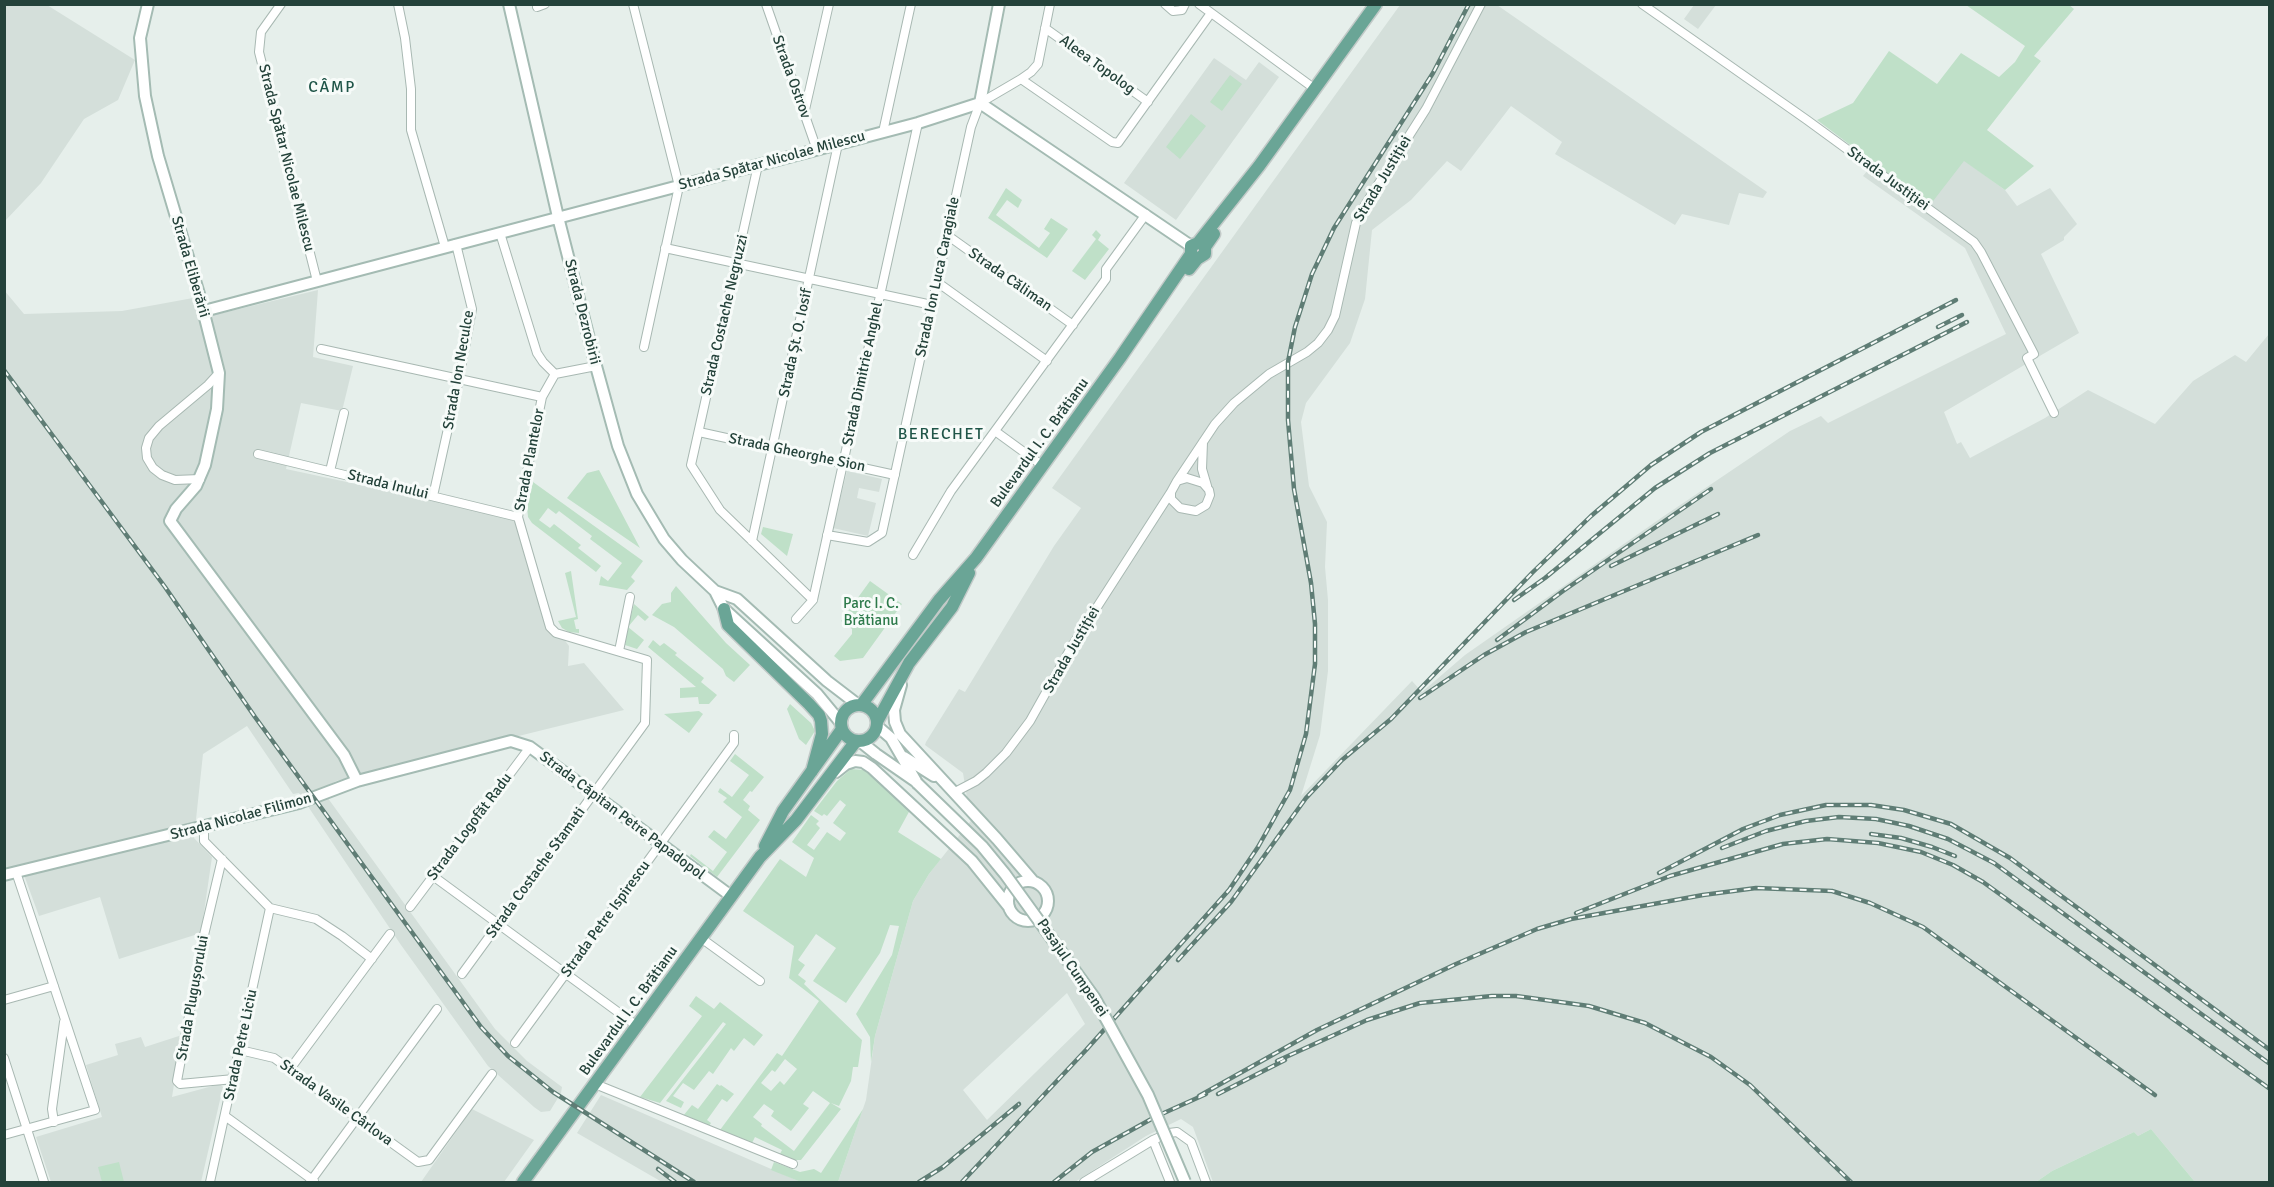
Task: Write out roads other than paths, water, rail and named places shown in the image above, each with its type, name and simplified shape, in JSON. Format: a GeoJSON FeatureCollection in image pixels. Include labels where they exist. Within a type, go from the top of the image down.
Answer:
{"type":"FeatureCollection","features":[{"type":"Feature","properties":{"kind":"main road","name":"Bulevardul I. C. Brătianu"},"geometry":{"type":"LineString","coordinates":[[860,704],[939,600],[976,558],[1196,250],[1376,4]]}},
{"type":"Feature","properties":{"kind":"main road","name":"Bulevardul I. C. Brătianu"},"geometry":{"type":"LineString","coordinates":[[1129,346],[1173,289],[1196,250],[1224,218],[1259,166]]}},
{"type":"Feature","properties":{"kind":"main road"},"geometry":{"type":"LineString","coordinates":[[1173,289],[1207,257],[1224,218]]}},
{"type":"Feature","properties":{"kind":"main road","name":"Bulevardul I. C. Brătianu"},"geometry":{"type":"LineString","coordinates":[[878,723],[909,663],[952,607],[976,558]]}},
{"type":"Feature","properties":{"kind":"main road"},"geometry":{"type":"LineString","coordinates":[[724,609],[728,625],[819,715],[822,734],[812,771]]}},
{"type":"Feature","properties":{"kind":"main road"},"geometry":{"type":"LineString","coordinates":[[860,704],[873,710],[878,723],[872,736],[859,741],[849,738],[841,726],[845,710],[860,704]]}},
{"type":"Feature","properties":{"kind":"main road","name":"Bulevardul I. C. Brătianu"},"geometry":{"type":"LineString","coordinates":[[760,857],[783,811],[841,726]]}},
{"type":"Feature","properties":{"kind":"main road","name":"Bulevardul I. C. Brătianu"},"geometry":{"type":"LineString","coordinates":[[523,1182],[760,857],[796,820],[859,741]]}},
{"type":"Feature","properties":{"kind":"street","name":"Strada Eliberării"},"geometry":{"type":"LineString","coordinates":[[148,4],[140,38],[145,96],[158,156],[204,311],[219,373],[217,409],[201,479],[176,509],[171,521],[345,755],[357,781]]}},
{"type":"Feature","properties":{"kind":"street","name":"Strada Spătar Nicolae Milescu"},"geometry":{"type":"LineString","coordinates":[[281,4],[261,32],[259,52],[317,281]]}},
{"type":"Feature","properties":{"kind":"street"},"geometry":{"type":"LineString","coordinates":[[398,4],[411,89],[411,130],[444,247]]}},
{"type":"Feature","properties":{"kind":"street","name":"Strada Dezrobirii"},"geometry":{"type":"LineString","coordinates":[[509,4],[558,217],[596,366],[618,446],[637,494],[664,539],[715,591],[724,609],[817,694],[841,726]]}},
{"type":"Feature","properties":{"kind":"street"},"geometry":{"type":"LineString","coordinates":[[633,4],[679,186],[644,348]]}},
{"type":"Feature","properties":{"kind":"street","name":"Strada Ostrov"},"geometry":{"type":"LineString","coordinates":[[766,4],[817,150]]}},
{"type":"Feature","properties":{"kind":"street"},"geometry":{"type":"LineString","coordinates":[[804,114],[828,4]]}},
{"type":"Feature","properties":{"kind":"street"},"geometry":{"type":"LineString","coordinates":[[882,132],[911,4]]}},
{"type":"Feature","properties":{"kind":"street","name":"Strada Ion Luca Caragiale"},"geometry":{"type":"LineString","coordinates":[[827,535],[868,542],[882,533],[971,127],[980,103],[999,4]]}},
{"type":"Feature","properties":{"kind":"street","name":"Aleea Topolog"},"geometry":{"type":"LineString","coordinates":[[980,103],[1021,80],[1038,64],[1050,4]]}},
{"type":"Feature","properties":{"kind":"street"},"geometry":{"type":"LineString","coordinates":[[1165,4],[1173,11],[1182,10],[1185,4]]}},
{"type":"Feature","properties":{"kind":"street"},"geometry":{"type":"LineString","coordinates":[[1199,4],[1315,89]]}},
{"type":"Feature","properties":{"kind":"street","name":"Strada Justiției"},"geometry":{"type":"LineString","coordinates":[[1177,481],[1215,424],[1234,403],[1269,374],[1318,343],[1328,330],[1335,315],[1356,223],[1426,109],[1480,4]]}},
{"type":"Feature","properties":{"kind":"street","name":"Strada Justiției"},"geometry":{"type":"LineString","coordinates":[[1642,4],[1807,120],[1974,242],[1982,252],[2034,354],[2027,358],[2054,412]]}},
{"type":"Feature","properties":{"kind":"street","name":"Aleea Topolog"},"geometry":{"type":"LineString","coordinates":[[1021,80],[1112,142],[1119,143],[1211,13]]}},
{"type":"Feature","properties":{"kind":"street","name":"Aleea Topolog"},"geometry":{"type":"LineString","coordinates":[[1046,27],[1148,102]]}},
{"type":"Feature","properties":{"kind":"street","name":"Strada Spătar Nicolae Milescu"},"geometry":{"type":"LineString","coordinates":[[204,311],[918,123],[980,103]]}},
{"type":"Feature","properties":{"kind":"street"},"geometry":{"type":"LineString","coordinates":[[980,103],[1196,250]]}},
{"type":"Feature","properties":{"kind":"street","name":"Strada Dimitrie Anghel"},"geometry":{"type":"LineString","coordinates":[[796,619],[813,600],[918,123]]}},
{"type":"Feature","properties":{"kind":"street","name":"Strada Șt. O. Iosif"},"geometry":{"type":"LineString","coordinates":[[752,542],[838,144]]}},
{"type":"Feature","properties":{"kind":"street","name":"Strada Costache Negruzzi"},"geometry":{"type":"LineString","coordinates":[[752,542],[720,510],[691,465],[758,165]]}},
{"type":"Feature","properties":{"kind":"street"},"geometry":{"type":"LineString","coordinates":[[913,555],[951,491],[1106,279],[1106,269],[1146,214]]}},
{"type":"Feature","properties":{"kind":"street"},"geometry":{"type":"LineString","coordinates":[[500,232],[537,353],[543,363],[555,374],[596,366]]}},
{"type":"Feature","properties":{"kind":"street","name":"Strada Căliman"},"geometry":{"type":"LineString","coordinates":[[947,235],[1073,325]]}},
{"type":"Feature","properties":{"kind":"street","name":"Strada Ion Neculce"},"geometry":{"type":"LineString","coordinates":[[433,496],[472,309],[456,244]]}},
{"type":"Feature","properties":{"kind":"street"},"geometry":{"type":"LineString","coordinates":[[665,248],[932,305]]}},
{"type":"Feature","properties":{"kind":"street"},"geometry":{"type":"LineString","coordinates":[[937,282],[1047,361]]}},
{"type":"Feature","properties":{"kind":"street"},"geometry":{"type":"LineString","coordinates":[[321,349],[542,397]]}},
{"type":"Feature","properties":{"kind":"street"},"geometry":{"type":"LineString","coordinates":[[201,479],[175,480],[162,475],[153,468],[147,458],[146,448],[149,438],[159,426],[219,373]]}},
{"type":"Feature","properties":{"kind":"street","name":"Strada Plantelor"},"geometry":{"type":"LineString","coordinates":[[555,374],[542,397],[518,517],[550,627],[556,633],[647,660],[646,712]]}},
{"type":"Feature","properties":{"kind":"street"},"geometry":{"type":"LineString","coordinates":[[330,471],[344,413]]}},
{"type":"Feature","properties":{"kind":"street"},"geometry":{"type":"LineString","coordinates":[[995,431],[1042,466]]}},
{"type":"Feature","properties":{"kind":"street","name":"Strada Gheorghe Sion"},"geometry":{"type":"LineString","coordinates":[[699,432],[895,475]]}},
{"type":"Feature","properties":{"kind":"street"},"geometry":{"type":"LineString","coordinates":[[1204,441],[1202,469],[1209,490],[1210,495],[1206,505],[1196,511],[1181,508],[1171,499],[1171,492],[1177,481],[1187,478],[1203,483],[1209,490]]}},
{"type":"Feature","properties":{"kind":"street","name":"Strada Inului"},"geometry":{"type":"LineString","coordinates":[[258,454],[518,517]]}},
{"type":"Feature","properties":{"kind":"street","name":"Strada Justiției"},"geometry":{"type":"LineString","coordinates":[[955,792],[986,773],[1006,753],[1030,721],[1072,646],[1171,492]]}},
{"type":"Feature","properties":{"kind":"street"},"geometry":{"type":"LineString","coordinates":[[752,542],[813,600]]}},
{"type":"Feature","properties":{"kind":"street","name":"Strada Dezrobirii"},"geometry":{"type":"LineString","coordinates":[[715,591],[737,599],[828,681],[860,704]]}},
{"type":"Feature","properties":{"kind":"street"},"geometry":{"type":"LineString","coordinates":[[619,651],[630,597]]}},
{"type":"Feature","properties":{"kind":"street"},"geometry":{"type":"LineString","coordinates":[[826,780],[846,764],[859,761],[867,764],[972,861],[1012,914],[1021,920],[1028,921],[1040,917],[1047,909],[1048,898],[1043,887],[1033,881],[955,792],[905,740],[895,722],[896,701],[909,663]]}},
{"type":"Feature","properties":{"kind":"street","name":"Strada Costache Stamati"},"geometry":{"type":"LineString","coordinates":[[462,974],[645,723],[646,712]]}},
{"type":"Feature","properties":{"kind":"street"},"geometry":{"type":"LineString","coordinates":[[878,723],[891,738],[917,783]]}},
{"type":"Feature","properties":{"kind":"street","name":"Strada Petre Ispirescu"},"geometry":{"type":"LineString","coordinates":[[515,1042],[734,743],[734,735]]}},
{"type":"Feature","properties":{"kind":"street","name":"Strada Nicolae Filimon"},"geometry":{"type":"LineString","coordinates":[[10,874],[299,803],[357,781],[511,741]]}},
{"type":"Feature","properties":{"kind":"street","name":"Strada Căpitan Petre Papadopol"},"geometry":{"type":"LineString","coordinates":[[511,741],[530,747],[731,896]]}},
{"type":"Feature","properties":{"kind":"street"},"geometry":{"type":"LineString","coordinates":[[859,741],[917,783]]}},
{"type":"Feature","properties":{"kind":"street","name":"Strada Logofăt Radu"},"geometry":{"type":"LineString","coordinates":[[410,907],[530,747]]}},
{"type":"Feature","properties":{"kind":"street"},"geometry":{"type":"LineString","coordinates":[[900,753],[925,772],[940,778]]}},
{"type":"Feature","properties":{"kind":"street"},"geometry":{"type":"LineString","coordinates":[[876,754],[891,785]]}},
{"type":"Feature","properties":{"kind":"street","name":"Pasajul Cumpenei"},"geometry":{"type":"LineString","coordinates":[[917,783],[974,838],[1005,874],[1094,997],[1148,1095],[1185,1182]]}},
{"type":"Feature","properties":{"kind":"street"},"geometry":{"type":"LineString","coordinates":[[204,827],[204,841],[270,908],[316,919],[372,959]]}},
{"type":"Feature","properties":{"kind":"street","name":"Strada Plugușorului"},"geometry":{"type":"LineString","coordinates":[[222,859],[204,935],[177,1081],[180,1084],[234,1079]]}},
{"type":"Feature","properties":{"kind":"street"},"geometry":{"type":"LineString","coordinates":[[4,1135],[95,1110],[54,986],[10,874]]}},
{"type":"Feature","properties":{"kind":"street"},"geometry":{"type":"LineString","coordinates":[[433,876],[637,1026]]}},
{"type":"Feature","properties":{"kind":"street"},"geometry":{"type":"LineString","coordinates":[[1009,908],[1009,896],[1015,886],[1026,881],[1033,881]]}},
{"type":"Feature","properties":{"kind":"street","name":"Strada Petre Liciu"},"geometry":{"type":"LineString","coordinates":[[210,1182],[270,908]]}},
{"type":"Feature","properties":{"kind":"street"},"geometry":{"type":"LineString","coordinates":[[290,1069],[390,934]]}},
{"type":"Feature","properties":{"kind":"street"},"geometry":{"type":"LineString","coordinates":[[701,938],[760,981]]}},
{"type":"Feature","properties":{"kind":"street"},"geometry":{"type":"LineString","coordinates":[[4,1000],[54,986]]}},
{"type":"Feature","properties":{"kind":"street"},"geometry":{"type":"LineString","coordinates":[[225,1116],[313,1181],[437,1009]]}},
{"type":"Feature","properties":{"kind":"street"},"geometry":{"type":"LineString","coordinates":[[54,1122],[52,1109],[64,1017]]}},
{"type":"Feature","properties":{"kind":"street","name":"Strada Vasile Cârlova"},"geometry":{"type":"LineString","coordinates":[[240,1050],[274,1058],[418,1162],[429,1161],[492,1074]]}},
{"type":"Feature","properties":{"kind":"street"},"geometry":{"type":"LineString","coordinates":[[4,1058],[44,1182]]}},
{"type":"Feature","properties":{"kind":"street"},"geometry":{"type":"LineString","coordinates":[[595,1084],[793,1164]]}},
{"type":"Feature","properties":{"kind":"street"},"geometry":{"type":"LineString","coordinates":[[1084,1182],[1153,1140],[1177,1132],[1183,1135],[1194,1149],[1206,1182]]}},
{"type":"Feature","properties":{"kind":"street"},"geometry":{"type":"LineString","coordinates":[[1153,1140],[1170,1182]]}},
{"type":"Feature","properties":{"kind":"railway"},"geometry":{"type":"LineString","coordinates":[[962,1182],[1086,1050],[1229,890],[1258,847],[1290,790],[1306,734],[1315,664],[1315,624],[1311,583],[1294,489],[1288,420],[1288,362],[1295,327],[1312,274],[1334,228],[1433,73],[1469,4]]}},
{"type":"Feature","properties":{"kind":"railway"},"geometry":{"type":"LineString","coordinates":[[1178,960],[1231,902],[1306,798],[1342,760],[1391,719],[1533,572],[1591,516],[1651,465],[1701,432],[1956,300]]}},
{"type":"Feature","properties":{"kind":"railway"},"geometry":{"type":"LineString","coordinates":[[1938,327],[1962,315]]}},
{"type":"Feature","properties":{"kind":"railway"},"geometry":{"type":"LineString","coordinates":[[1514,600],[1545,578],[1655,488],[1710,453],[1967,322]]}},
{"type":"Feature","properties":{"kind":"railway"},"geometry":{"type":"LineString","coordinates":[[4,370],[165,587],[255,717],[481,1027],[508,1056],[553,1092],[694,1182]]}},
{"type":"Feature","properties":{"kind":"railway"},"geometry":{"type":"LineString","coordinates":[[1497,640],[1563,591],[1711,489]]}},
{"type":"Feature","properties":{"kind":"railway"},"geometry":{"type":"LineString","coordinates":[[1611,566],[1718,514]]}},
{"type":"Feature","properties":{"kind":"railway"},"geometry":{"type":"LineString","coordinates":[[1420,698],[1484,655],[1526,632],[1758,535]]}},
{"type":"Feature","properties":{"kind":"railway"},"geometry":{"type":"LineString","coordinates":[[1659,873],[1743,829],[1780,815],[1826,805],[1871,805],[1904,810],[1951,824],[2010,858],[2270,1050]]}},
{"type":"Feature","properties":{"kind":"railway"},"geometry":{"type":"LineString","coordinates":[[1722,848],[1766,831],[1806,821],[1839,817],[1876,819],[1909,826],[1948,839],[1994,863],[2270,1064]]}},
{"type":"Feature","properties":{"kind":"railway"},"geometry":{"type":"LineString","coordinates":[[1871,834],[1901,838],[1955,856]]}},
{"type":"Feature","properties":{"kind":"railway"},"geometry":{"type":"LineString","coordinates":[[1576,913],[1670,876],[1783,844],[1827,839],[1878,843],[1921,852],[1953,865],[1983,882],[2270,1089]]}},
{"type":"Feature","properties":{"kind":"railway"},"geometry":{"type":"LineString","coordinates":[[1199,1096],[1317,1030],[1456,964],[1537,929],[1571,919],[1703,895],[1756,888],[1832,891],[1870,903],[1923,927],[2155,1095]]}},
{"type":"Feature","properties":{"kind":"railway"},"geometry":{"type":"LineString","coordinates":[[1277,1061],[1367,1020],[1420,1003],[1516,996],[1589,1006],[1645,1023],[1711,1057],[1750,1085],[1851,1182]]}},
{"type":"Feature","properties":{"kind":"railway"},"geometry":{"type":"LineString","coordinates":[[1218,1094],[1285,1060]]}},
{"type":"Feature","properties":{"kind":"railway"},"geometry":{"type":"LineString","coordinates":[[1054,1182],[1092,1152],[1155,1117],[1206,1094]]}},
{"type":"Feature","properties":{"kind":"railway"},"geometry":{"type":"LineString","coordinates":[[919,1182],[943,1167],[1019,1104]]}},
{"type":"Feature","properties":{"kind":"railway"},"geometry":{"type":"LineString","coordinates":[[658,1169],[675,1182]]}},
{"type":"Feature","properties":{"kind":"district","name":"CÂMP"},"geometry":{"type":"Point","coordinates":[332,88]}},
{"type":"Feature","properties":{"kind":"district","name":"BERECHET"},"geometry":{"type":"Point","coordinates":[941,435]}},
{"type":"Feature","properties":{"kind":"park label","name":"Parc I. C. Brătianu"},"geometry":{"type":"Point","coordinates":[871,612]}}]}
